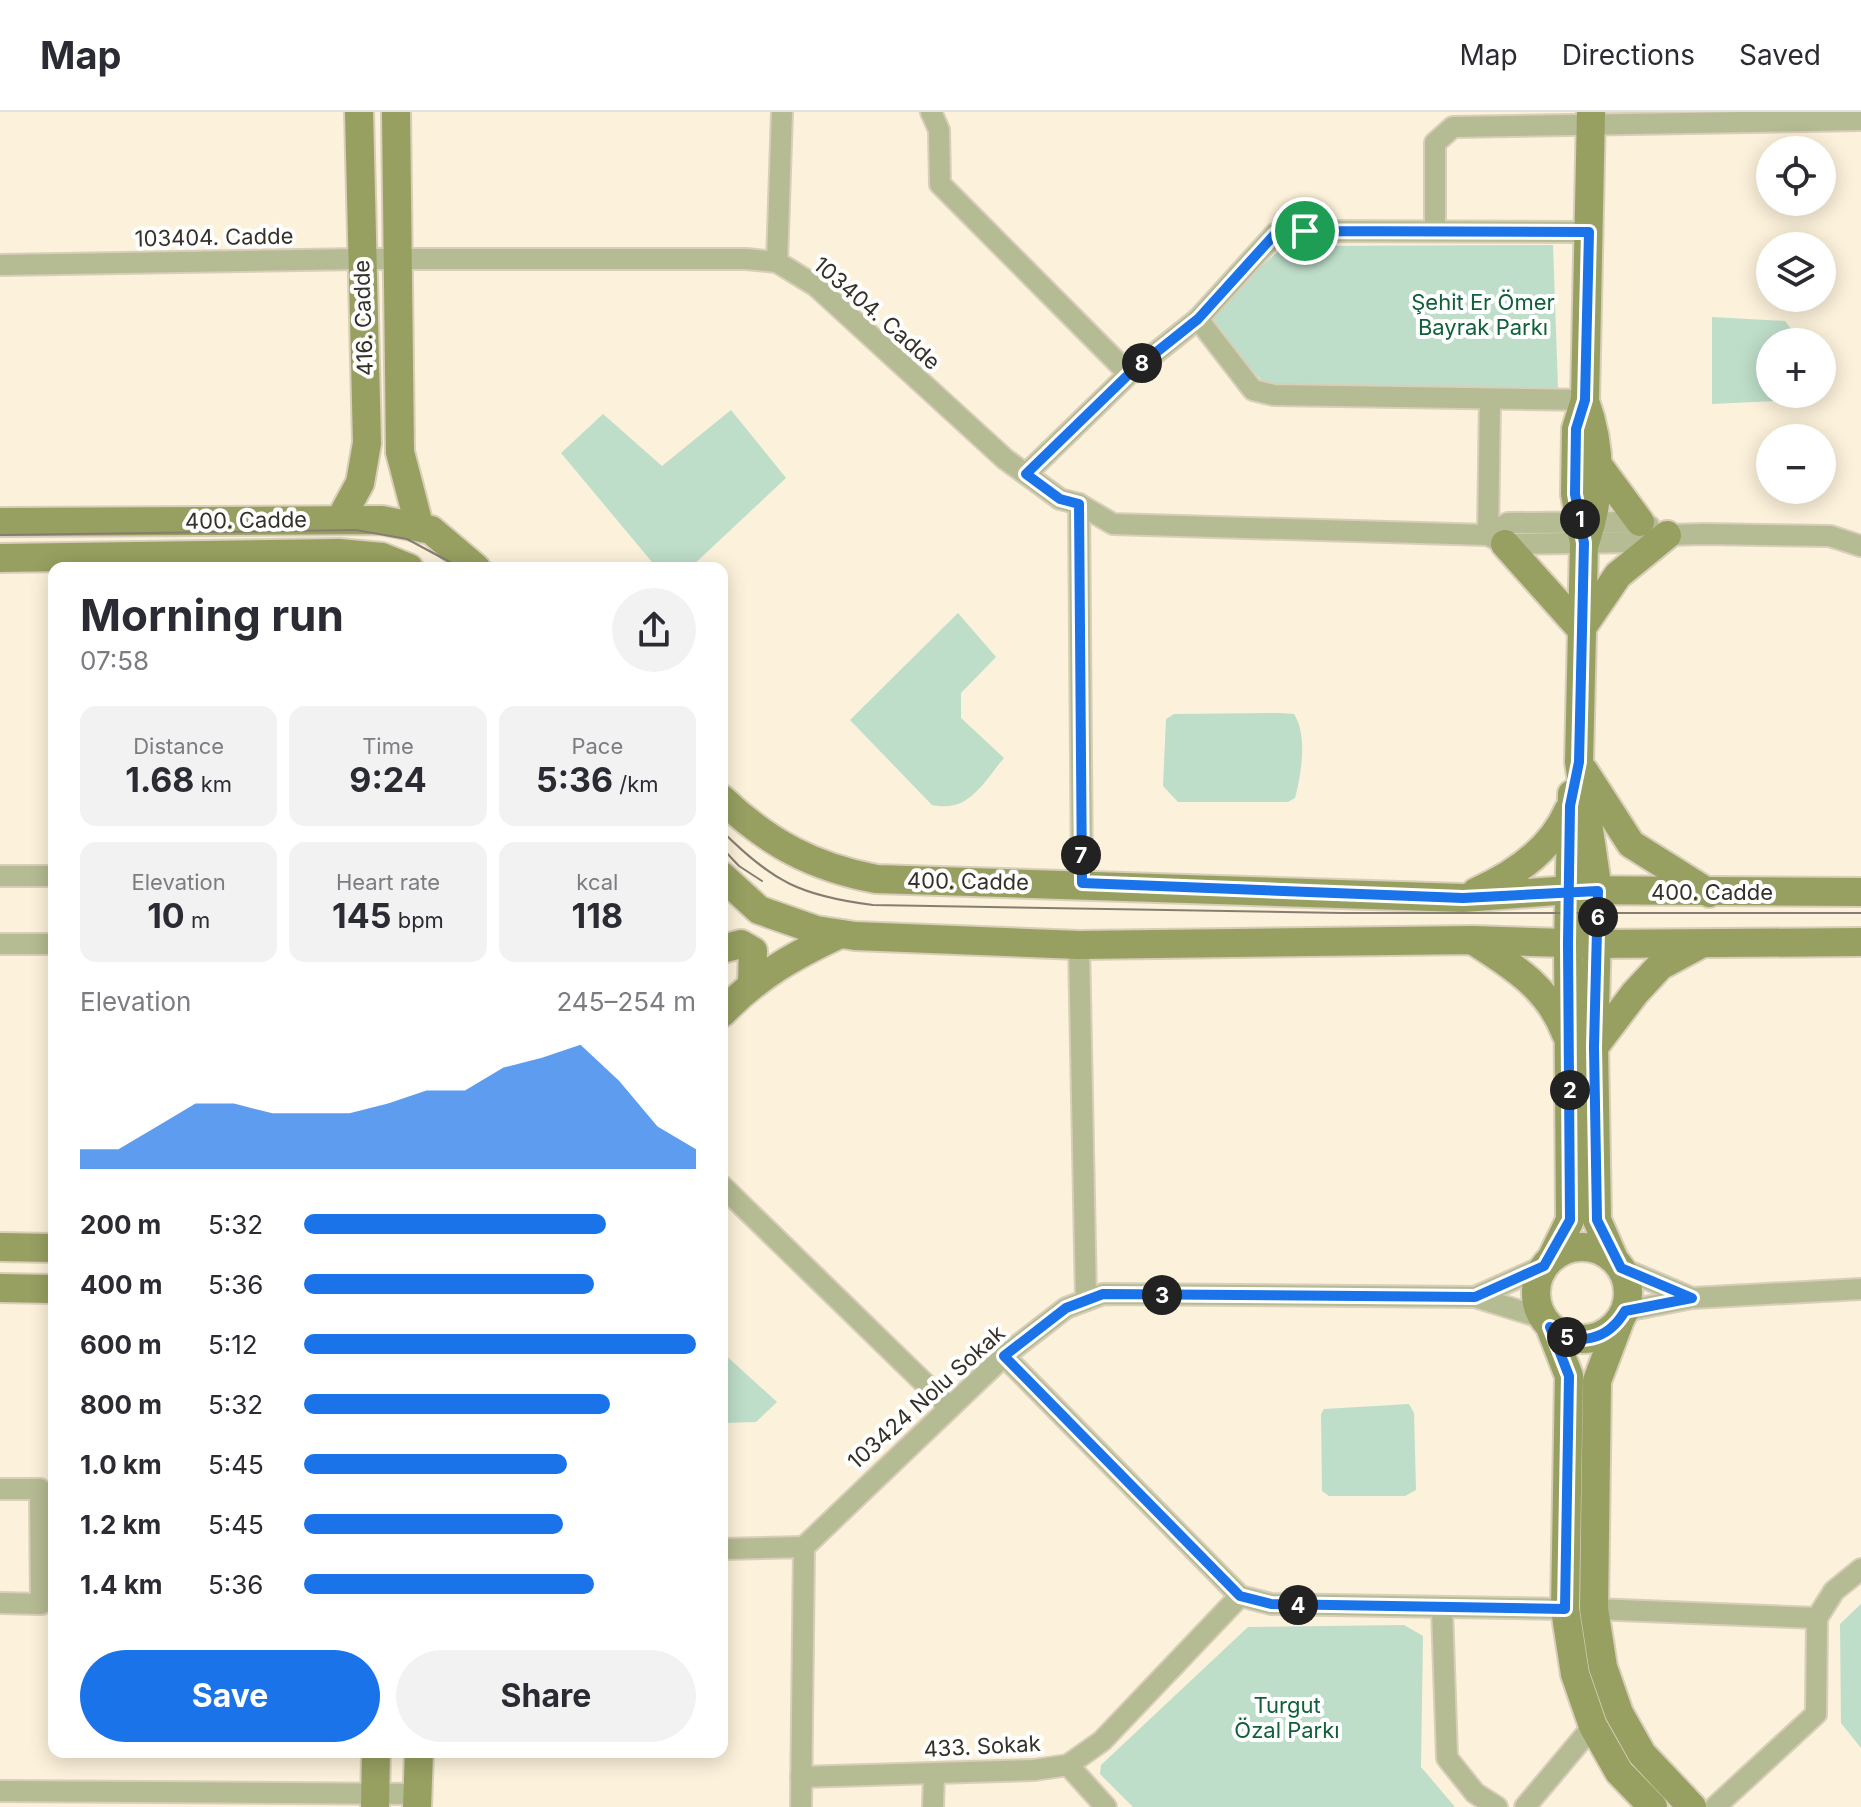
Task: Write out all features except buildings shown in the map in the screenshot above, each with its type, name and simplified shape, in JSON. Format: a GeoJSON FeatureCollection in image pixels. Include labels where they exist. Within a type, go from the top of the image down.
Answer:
{"type":"FeatureCollection","features":[{"type":"Feature","properties":{"kind":"main road","name":"416. Cadde"},"geometry":{"type":"LineString","coordinates":[[341,518],[360,483],[367,443],[359,112]]}},
{"type":"Feature","properties":{"kind":"main road"},"geometry":{"type":"LineString","coordinates":[[396,112],[395,259],[400,452],[419,525]]}},
{"type":"Feature","properties":{"kind":"main road"},"geometry":{"type":"LineString","coordinates":[[1591,118],[1585,400],[1576,429],[1575,494],[1585,530],[1579,762],[1598,891],[1597,944],[1582,1046],[1570,1220],[1548,1261],[1535,1297],[1569,1376],[1565,1609],[1575,1674],[1593,1726],[1619,1772],[1653,1807]]}},
{"type":"Feature","properties":{"kind":"main road"},"geometry":{"type":"LineString","coordinates":[[1585,400],[1595,427],[1599,496],[1585,530]]}},
{"type":"Feature","properties":{"kind":"main road"},"geometry":{"type":"LineString","coordinates":[[1598,464],[1640,522]]}},
{"type":"Feature","properties":{"kind":"main road","name":"400. Cadde"},"geometry":{"type":"LineString","coordinates":[[0,522],[341,518],[419,525],[431,530],[469,562]]}},
{"type":"Feature","properties":{"kind":"main road"},"geometry":{"type":"LineString","coordinates":[[1581,629],[1618,575],[1667,535]]}},
{"type":"Feature","properties":{"kind":"main road"},"geometry":{"type":"LineString","coordinates":[[1496,540],[1581,629]]}},
{"type":"Feature","properties":{"kind":"main road","name":"400. Cadde"},"geometry":{"type":"LineString","coordinates":[[0,558],[201,561],[339,553],[382,557],[394,562]]}},
{"type":"Feature","properties":{"kind":"main road"},"geometry":{"type":"LineString","coordinates":[[1579,762],[1570,806],[1568,943],[1582,1046],[1597,1220],[1628,1289],[1622,1316],[1597,1381],[1594,1609],[1603,1667],[1619,1713],[1642,1754],[1692,1807]]}},
{"type":"Feature","properties":{"kind":"main road"},"geometry":{"type":"LineString","coordinates":[[1579,762],[1631,844],[1710,893]]}},
{"type":"Feature","properties":{"kind":"main road","name":"400. Cadde"},"geometry":{"type":"LineString","coordinates":[[728,804],[777,845],[837,871],[876,879],[1082,883],[1463,898],[1569,890],[1861,892]]}},
{"type":"Feature","properties":{"kind":"main road"},"geometry":{"type":"LineString","coordinates":[[1463,898],[1510,874],[1531,859],[1558,833],[1570,806]]}},
{"type":"Feature","properties":{"kind":"main road"},"geometry":{"type":"LineString","coordinates":[[728,882],[759,910],[840,934],[1079,945],[1473,940],[1597,944],[1861,942]]}},
{"type":"Feature","properties":{"kind":"main road"},"geometry":{"type":"LineString","coordinates":[[728,1007],[752,982],[794,956],[840,934]]}},
{"type":"Feature","properties":{"kind":"main road"},"geometry":{"type":"LineString","coordinates":[[1473,940],[1538,986],[1582,1046]]}},
{"type":"Feature","properties":{"kind":"main road"},"geometry":{"type":"LineString","coordinates":[[1582,1046],[1660,966],[1707,941]]}},
{"type":"Feature","properties":{"kind":"main road"},"geometry":{"type":"LineString","coordinates":[[728,947],[741,944],[753,951],[752,982]]}},
{"type":"Feature","properties":{"kind":"main road"},"geometry":{"type":"LineString","coordinates":[[1548,1261],[1583,1246],[1618,1263]]}},
{"type":"Feature","properties":{"kind":"main road"},"geometry":{"type":"LineString","coordinates":[[0,1247],[48,1248]]}},
{"type":"Feature","properties":{"kind":"main road"},"geometry":{"type":"LineString","coordinates":[[0,1288],[48,1289]]}},
{"type":"Feature","properties":{"kind":"main road"},"geometry":{"type":"LineString","coordinates":[[1546,1322],[1569,1338],[1592,1339],[1612,1329],[1622,1316]]}},
{"type":"Feature","properties":{"kind":"main road"},"geometry":{"type":"LineString","coordinates":[[375,1800],[376,1758]]}},
{"type":"Feature","properties":{"kind":"main road"},"geometry":{"type":"LineString","coordinates":[[417,1800],[419,1758]]}},
{"type":"Feature","properties":{"kind":"street"},"geometry":{"type":"LineString","coordinates":[[777,262],[782,112]]}},
{"type":"Feature","properties":{"kind":"street"},"geometry":{"type":"LineString","coordinates":[[931,112],[939,130],[940,184],[1129,374]]}},
{"type":"Feature","properties":{"kind":"street"},"geometry":{"type":"LineString","coordinates":[[1435,231],[1435,143],[1453,127],[1591,118],[1861,120]]}},
{"type":"Feature","properties":{"kind":"street"},"geometry":{"type":"LineString","coordinates":[[1026,474],[1129,374],[1198,319],[1275,234],[1305,231],[1589,232]]}},
{"type":"Feature","properties":{"kind":"street","name":"103404. Cadde"},"geometry":{"type":"LineString","coordinates":[[0,265],[361,259],[746,259],[777,262],[816,286],[1026,474],[1060,499],[1079,504],[1113,524],[1496,540],[1640,522],[1667,535]]}},
{"type":"Feature","properties":{"kind":"street"},"geometry":{"type":"LineString","coordinates":[[1198,319],[1253,390],[1274,395],[1585,400]]}},
{"type":"Feature","properties":{"kind":"street"},"geometry":{"type":"LineString","coordinates":[[1490,399],[1496,540]]}},
{"type":"Feature","properties":{"kind":"street"},"geometry":{"type":"LineString","coordinates":[[1079,504],[1082,883]]}},
{"type":"Feature","properties":{"kind":"street","name":"103404. Cadde"},"geometry":{"type":"LineString","coordinates":[[1585,530],[1636,542],[1667,535]]}},
{"type":"Feature","properties":{"kind":"street"},"geometry":{"type":"LineString","coordinates":[[1667,535],[1830,536],[1861,546]]}},
{"type":"Feature","properties":{"kind":"street"},"geometry":{"type":"LineString","coordinates":[[0,876],[48,876]]}},
{"type":"Feature","properties":{"kind":"street"},"geometry":{"type":"LineString","coordinates":[[0,944],[48,944]]}},
{"type":"Feature","properties":{"kind":"street"},"geometry":{"type":"LineString","coordinates":[[1079,945],[1086,1300]]}},
{"type":"Feature","properties":{"kind":"street"},"geometry":{"type":"LineString","coordinates":[[728,1192],[949,1407]]}},
{"type":"Feature","properties":{"kind":"street","name":"103424 Nolu Sokak"},"geometry":{"type":"LineString","coordinates":[[1475,1297],[1548,1261]]}},
{"type":"Feature","properties":{"kind":"street"},"geometry":{"type":"LineString","coordinates":[[1618,1263],[1692,1298]]}},
{"type":"Feature","properties":{"kind":"street"},"geometry":{"type":"LineString","coordinates":[[1622,1316],[1692,1298],[1861,1289]]}},
{"type":"Feature","properties":{"kind":"street","name":"103424 Nolu Sokak"},"geometry":{"type":"LineString","coordinates":[[804,1547],[1004,1356],[1066,1308],[1103,1294],[1475,1297],[1546,1322]]}},
{"type":"Feature","properties":{"kind":"street"},"geometry":{"type":"LineString","coordinates":[[1004,1356],[1240,1596],[1271,1604],[1565,1609]]}},
{"type":"Feature","properties":{"kind":"street"},"geometry":{"type":"LineString","coordinates":[[0,1489],[47,1489],[41,1604],[0,1603]]}},
{"type":"Feature","properties":{"kind":"street"},"geometry":{"type":"LineString","coordinates":[[728,1549],[804,1547],[801,1807]]}},
{"type":"Feature","properties":{"kind":"street"},"geometry":{"type":"LineString","coordinates":[[1715,1807],[1816,1714],[1817,1618],[1834,1591],[1861,1569]]}},
{"type":"Feature","properties":{"kind":"street","name":"433. Sokak"},"geometry":{"type":"LineString","coordinates":[[801,1777],[1068,1765],[1102,1741],[1240,1596]]}},
{"type":"Feature","properties":{"kind":"street"},"geometry":{"type":"LineString","coordinates":[[1442,1609],[1447,1758],[1475,1793],[1497,1807]]}},
{"type":"Feature","properties":{"kind":"street"},"geometry":{"type":"LineString","coordinates":[[1594,1609],[1817,1618]]}},
{"type":"Feature","properties":{"kind":"street"},"geometry":{"type":"LineString","coordinates":[[1525,1807],[1593,1726]]}},
{"type":"Feature","properties":{"kind":"street"},"geometry":{"type":"LineString","coordinates":[[1068,1765],[1106,1807]]}},
{"type":"Feature","properties":{"kind":"street"},"geometry":{"type":"LineString","coordinates":[[933,1807],[934,1773]]}},
{"type":"Feature","properties":{"kind":"street"},"geometry":{"type":"LineString","coordinates":[[0,1791],[417,1800]]}},
{"type":"Feature","properties":{"kind":"green space","name":"Şehit Er Ömer Bayrak Parkı"},"geometry":{"type":"Polygon","coordinates":[[[1553,245],[1558,388],[1265,384],[1229,345],[1212,317],[1220,303],[1284,246],[1553,245]]]}},
{"type":"Feature","properties":{"kind":"green space"},"geometry":{"type":"Polygon","coordinates":[[[1712,317],[1785,321],[1790,328],[1756,328],[1756,402],[1712,404],[1712,317]]]}},
{"type":"Feature","properties":{"kind":"green space"},"geometry":{"type":"Polygon","coordinates":[[[731,410],[786,478],[696,562],[652,562],[561,453],[603,414],[662,466],[731,410]]]}},
{"type":"Feature","properties":{"kind":"green space"},"geometry":{"type":"Polygon","coordinates":[[[958,613],[996,657],[961,693],[961,718],[1004,758],[974,794],[965,800],[956,805],[932,805],[850,720],[958,613]]]}},
{"type":"Feature","properties":{"kind":"green space"},"geometry":{"type":"Polygon","coordinates":[[[1174,714],[1294,714],[1301,733],[1301,767],[1295,798],[1288,802],[1178,802],[1163,786],[1166,719],[1174,714]]]}},
{"type":"Feature","properties":{"kind":"green space"},"geometry":{"type":"Polygon","coordinates":[[[728,1357],[777,1402],[756,1422],[728,1423],[728,1357]]]}},
{"type":"Feature","properties":{"kind":"green space"},"geometry":{"type":"Polygon","coordinates":[[[1409,1404],[1414,1413],[1416,1490],[1405,1496],[1329,1496],[1322,1491],[1321,1414],[1324,1409],[1409,1404]]]}},
{"type":"Feature","properties":{"kind":"green space"},"geometry":{"type":"Polygon","coordinates":[[[1861,1604],[1861,1748],[1841,1723],[1840,1624],[1861,1604]]]}},
{"type":"Feature","properties":{"kind":"green space","name":"Turgut Özal Parkı"},"geometry":{"type":"Polygon","coordinates":[[[1404,1625],[1423,1636],[1421,1767],[1455,1807],[1133,1807],[1100,1774],[1101,1765],[1248,1627],[1404,1625]]]}},
{"type":"Feature","properties":{"kind":"tram line"},"geometry":{"type":"LineString","coordinates":[[0,535],[356,530],[407,539],[450,562]]}},
{"type":"Feature","properties":{"kind":"tram line"},"geometry":{"type":"LineString","coordinates":[[728,837],[757,863],[790,884],[826,897],[873,905],[1342,913],[1861,913]]}},
{"type":"Feature","properties":{"kind":"tram line"},"geometry":{"type":"LineString","coordinates":[[728,854],[762,881]]}},
{"type":"Feature","properties":{"kind":"route"},"geometry":{"type":"LineString","coordinates":[[1305,231],[1275,234],[1198,319],[1129,374],[1026,474],[1060,499],[1079,504],[1082,883],[1463,898],[1569,890],[1598,891],[1594,1047],[1597,1220],[1621,1268],[1692,1298],[1625,1311],[1612,1329],[1592,1339],[1569,1338],[1550,1327],[1569,1376],[1565,1609],[1271,1604],[1240,1596],[1004,1356],[1066,1308],[1103,1294],[1475,1297],[1544,1266],[1552,1257],[1570,1220],[1568,943],[1569,924],[1569,890],[1570,806],[1579,762],[1584,543],[1575,494],[1576,429],[1585,400],[1589,232],[1305,231]]}}]}
